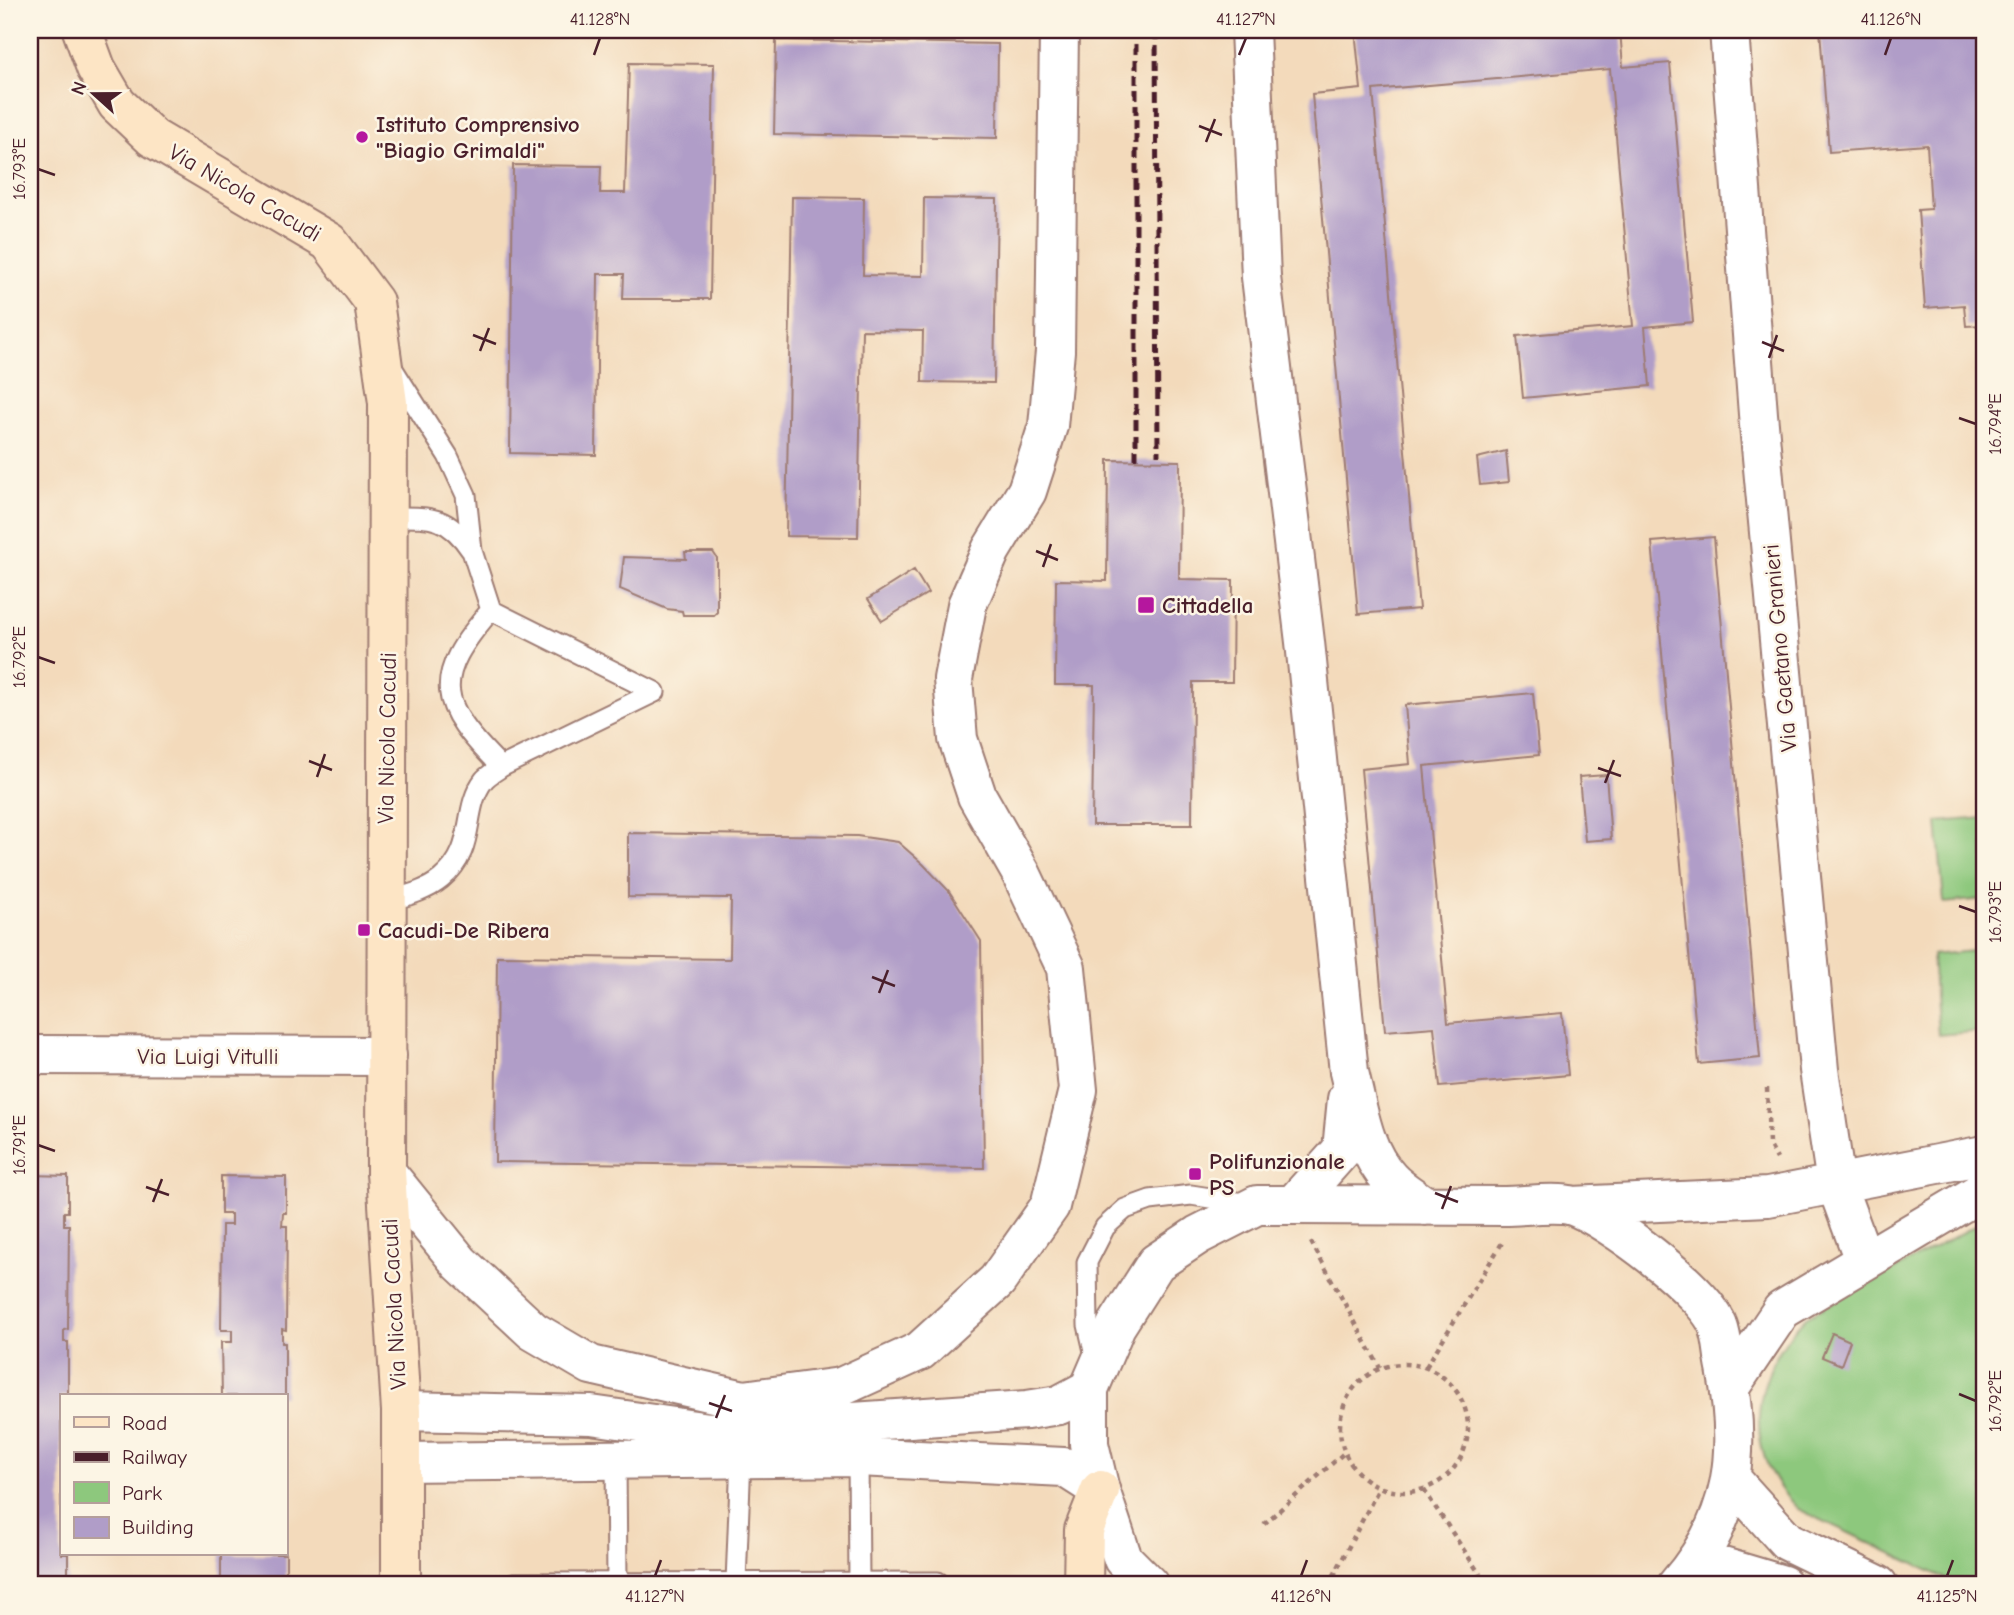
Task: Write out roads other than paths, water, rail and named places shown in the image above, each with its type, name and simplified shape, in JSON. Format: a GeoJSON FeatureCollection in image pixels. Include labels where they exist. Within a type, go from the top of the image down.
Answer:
{"type":"FeatureCollection","features":[{"type":"Feature","properties":{"kind":"street","name":"Via Nicola Cacudi"},"geometry":{"type":"LineString","coordinates":[[82,30],[96,68],[117,104],[153,138],[329,242],[374,302],[388,403],[386,1172],[401,1411],[401,1585]]}},
{"type":"Feature","properties":{"kind":"street"},"geometry":{"type":"LineString","coordinates":[[386,1172],[460,1263],[533,1331],[590,1365],[744,1400],[841,1387],[920,1351],[997,1281],[1050,1206],[1078,1090],[1066,968],[1021,873],[977,796],[958,738],[953,679],[967,605],[991,551],[1027,491],[1048,426],[1055,351],[1059,30]]}},
{"type":"Feature","properties":{"kind":"street"},"geometry":{"type":"LineString","coordinates":[[1251,30],[1261,277],[1305,642],[1349,1072],[1365,1138],[1377,1161],[1390,1179],[1424,1206]]}},
{"type":"Feature","properties":{"kind":"street","name":"Via Gaetano Granieri"},"geometry":{"type":"LineString","coordinates":[[1729,30],[1758,414],[1819,1070],[1836,1184],[1864,1260]]}},
{"type":"Feature","properties":{"kind":"street","name":"Via Luigi Vitulli"},"geometry":{"type":"LineString","coordinates":[[30,1055],[387,1056]]}},
{"type":"Feature","properties":{"kind":"street"},"geometry":{"type":"LineString","coordinates":[[1286,1216],[1342,1150],[1349,1072]]}},
{"type":"Feature","properties":{"kind":"street"},"geometry":{"type":"LineString","coordinates":[[1149,1585],[1123,1559],[1100,1490],[1089,1444],[1093,1379],[1116,1326],[1156,1263],[1198,1235],[1286,1216],[1424,1206],[1572,1206],[1768,1197],[1984,1155]]}},
{"type":"Feature","properties":{"kind":"street"},"geometry":{"type":"LineString","coordinates":[[1730,1387],[1782,1310],[1984,1190]]}},
{"type":"Feature","properties":{"kind":"street"},"geometry":{"type":"LineString","coordinates":[[1572,1206],[1614,1229],[1673,1271],[1718,1325],[1730,1387],[1732,1480],[1688,1573],[1783,1585]]}},
{"type":"Feature","properties":{"kind":"street"},"geometry":{"type":"LineString","coordinates":[[401,1411],[591,1415],[720,1432],[1059,1405],[1093,1379]]}},
{"type":"Feature","properties":{"kind":"street"},"geometry":{"type":"LineString","coordinates":[[401,1462],[858,1458],[1064,1468],[1100,1490]]}},
{"type":"Feature","properties":{"kind":"street"},"geometry":{"type":"LineString","coordinates":[[1732,1480],[1787,1541],[1878,1585]]}},
{"type":"Feature","properties":{"kind":"street"},"geometry":{"type":"LineString","coordinates":[[1083,1585],[1084,1530],[1100,1490]]}},
{"type":"Feature","properties":{"kind":"lane"},"geometry":{"type":"LineString","coordinates":[[381,351],[448,456],[466,495],[472,551],[491,610],[655,692],[501,767],[484,778],[475,795],[469,835],[459,859],[442,879],[422,891],[385,902]]}},
{"type":"Feature","properties":{"kind":"lane"},"geometry":{"type":"LineString","coordinates":[[388,517],[433,517],[457,529],[472,551]]}},
{"type":"Feature","properties":{"kind":"lane"},"geometry":{"type":"LineString","coordinates":[[491,610],[465,640],[450,667],[449,691],[456,714],[501,767]]}},
{"type":"Feature","properties":{"kind":"lane"},"geometry":{"type":"LineString","coordinates":[[1093,1379],[1088,1325],[1087,1262],[1105,1227],[1125,1209],[1150,1200],[1191,1195],[1286,1216]]}},
{"type":"Feature","properties":{"kind":"lane"},"geometry":{"type":"LineString","coordinates":[[736,1582],[741,1458]]}},
{"type":"Feature","properties":{"kind":"lane"},"geometry":{"type":"LineString","coordinates":[[858,1458],[859,1581]]}},
{"type":"Feature","properties":{"kind":"lane"},"geometry":{"type":"LineString","coordinates":[[616,1460],[617,1583]]}},
{"type":"Feature","properties":{"kind":"lane"},"geometry":{"type":"LineString","coordinates":[[514,1583],[939,1582]]}},
{"type":"Feature","properties":{"kind":"railway"},"geometry":{"type":"LineString","coordinates":[[1136,30],[1136,459]]}},
{"type":"Feature","properties":{"kind":"railway"},"geometry":{"type":"LineString","coordinates":[[1156,30],[1158,455]]}},
{"type":"Feature","properties":{"kind":"place","name":"Istituto Comprensivo \"Biagio Grimaldi\""},"geometry":{"type":"Point","coordinates":[362,137]}},
{"type":"Feature","properties":{"kind":"place","name":"Cittadella"},"geometry":{"type":"Point","coordinates":[1146,605]}},
{"type":"Feature","properties":{"kind":"place","name":"Cacudi-De Ribera"},"geometry":{"type":"Point","coordinates":[364,930]}},
{"type":"Feature","properties":{"kind":"place","name":"Polifunzionale PS"},"geometry":{"type":"Point","coordinates":[1195,1174]}}]}
